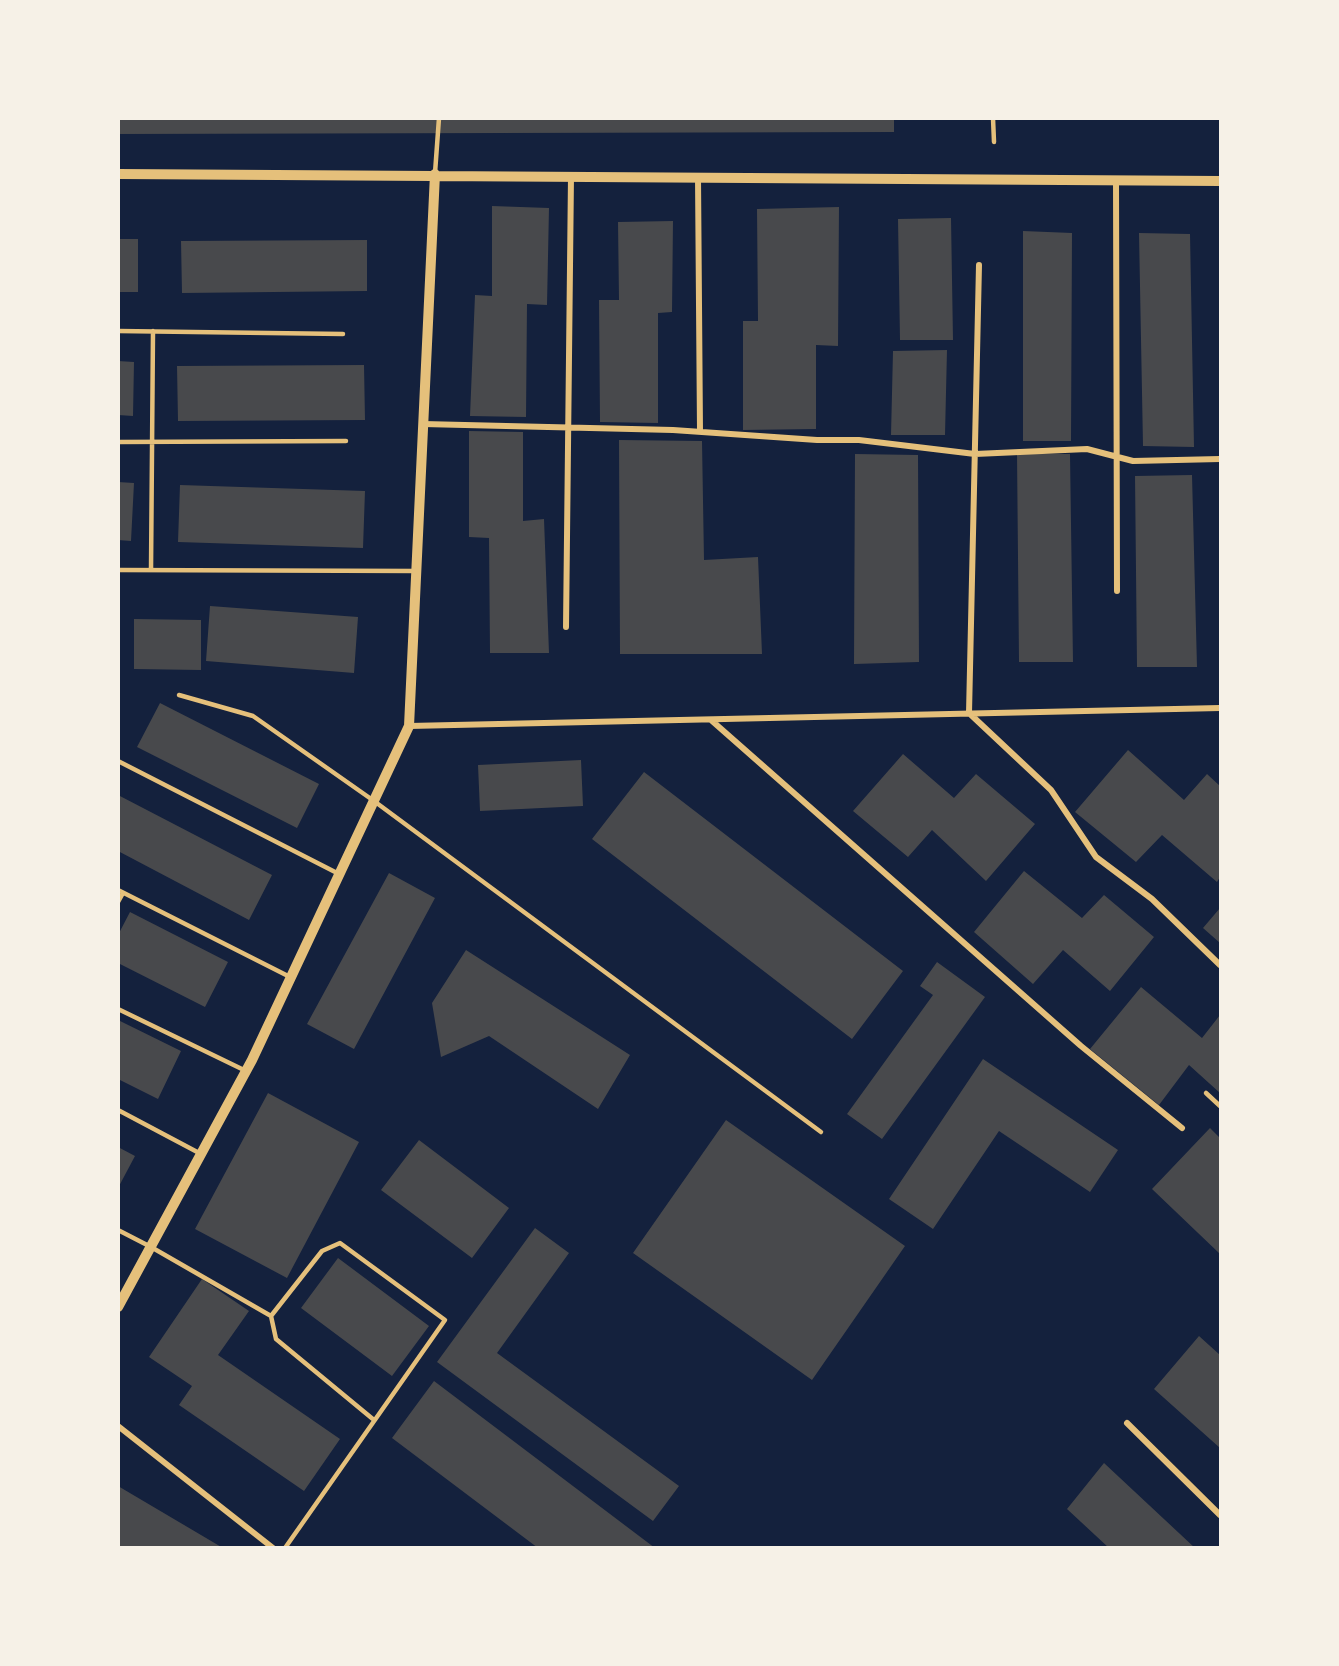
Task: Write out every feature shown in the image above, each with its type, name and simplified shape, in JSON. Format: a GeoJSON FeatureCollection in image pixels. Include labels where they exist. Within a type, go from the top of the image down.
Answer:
{"type":"FeatureCollection","features":[{"type":"Feature","properties":{"kind":"street"},"geometry":{"type":"LineString","coordinates":[[118,174],[435,174],[1221,181]]}},
{"type":"Feature","properties":{"kind":"street"},"geometry":{"type":"LineString","coordinates":[[118,1307],[246,1071],[409,726],[435,174]]}},
{"type":"Feature","properties":{"kind":"street"},"geometry":{"type":"LineString","coordinates":[[566,627],[571,176]]}},
{"type":"Feature","properties":{"kind":"street"},"geometry":{"type":"LineString","coordinates":[[698,177],[700,432]]}},
{"type":"Feature","properties":{"kind":"street"},"geometry":{"type":"LineString","coordinates":[[1116,180],[1117,591]]}},
{"type":"Feature","properties":{"kind":"street"},"geometry":{"type":"LineString","coordinates":[[979,265],[969,713],[1051,790],[1096,857],[1152,899],[1221,965]]}},
{"type":"Feature","properties":{"kind":"street"},"geometry":{"type":"LineString","coordinates":[[423,424],[568,427],[700,432],[817,440],[859,440],[975,454],[1087,449],[1133,461],[1221,459]]}},
{"type":"Feature","properties":{"kind":"street"},"geometry":{"type":"LineString","coordinates":[[409,726],[1221,708]]}},
{"type":"Feature","properties":{"kind":"street"},"geometry":{"type":"LineString","coordinates":[[711,720],[1072,1039],[1182,1128]]}},
{"type":"Feature","properties":{"kind":"street"},"geometry":{"type":"LineString","coordinates":[[1126,1423],[1221,1515]]}},
{"type":"Feature","properties":{"kind":"street"},"geometry":{"type":"LineString","coordinates":[[118,1426],[273,1548]]}},
{"type":"Feature","properties":{"kind":"lane"},"geometry":{"type":"LineString","coordinates":[[435,174],[439,118]]}},
{"type":"Feature","properties":{"kind":"lane"},"geometry":{"type":"LineString","coordinates":[[993,118],[994,142]]}},
{"type":"Feature","properties":{"kind":"lane"},"geometry":{"type":"LineString","coordinates":[[118,331],[343,334]]}},
{"type":"Feature","properties":{"kind":"lane"},"geometry":{"type":"LineString","coordinates":[[151,570],[153,331]]}},
{"type":"Feature","properties":{"kind":"lane"},"geometry":{"type":"LineString","coordinates":[[118,442],[346,441]]}},
{"type":"Feature","properties":{"kind":"lane"},"geometry":{"type":"LineString","coordinates":[[118,570],[416,571]]}},
{"type":"Feature","properties":{"kind":"lane"},"geometry":{"type":"LineString","coordinates":[[179,695],[253,716],[374,801],[821,1132]]}},
{"type":"Feature","properties":{"kind":"lane"},"geometry":{"type":"LineString","coordinates":[[118,761],[339,874]]}},
{"type":"Feature","properties":{"kind":"lane"},"geometry":{"type":"LineString","coordinates":[[118,902],[121,891],[291,977]]}},
{"type":"Feature","properties":{"kind":"lane"},"geometry":{"type":"LineString","coordinates":[[118,1009],[246,1071]]}},
{"type":"Feature","properties":{"kind":"lane"},"geometry":{"type":"LineString","coordinates":[[1206,1093],[1221,1106]]}},
{"type":"Feature","properties":{"kind":"lane"},"geometry":{"type":"LineString","coordinates":[[118,1110],[201,1154]]}},
{"type":"Feature","properties":{"kind":"lane"},"geometry":{"type":"LineString","coordinates":[[118,1230],[271,1316],[276,1339],[374,1420]]}},
{"type":"Feature","properties":{"kind":"lane"},"geometry":{"type":"LineString","coordinates":[[271,1316],[322,1251],[340,1243],[445,1320],[285,1548]]}},
{"type":"Feature","properties":{"kind":"building"},"geometry":{"type":"Polygon","coordinates":[[[118,118],[894,118],[894,132],[118,134],[118,118]]]}},
{"type":"Feature","properties":{"kind":"building"},"geometry":{"type":"Polygon","coordinates":[[[492,206],[549,208],[547,305],[527,304],[526,417],[470,416],[475,295],[492,296],[492,206]]]}},
{"type":"Feature","properties":{"kind":"building"},"geometry":{"type":"Polygon","coordinates":[[[839,207],[838,346],[816,345],[816,429],[743,430],[743,321],[758,321],[757,209],[839,207]]]}},
{"type":"Feature","properties":{"kind":"building"},"geometry":{"type":"Polygon","coordinates":[[[951,218],[953,340],[900,340],[898,219],[951,218]]]}},
{"type":"Feature","properties":{"kind":"building"},"geometry":{"type":"Polygon","coordinates":[[[673,221],[672,312],[658,313],[658,423],[600,422],[599,300],[619,300],[618,222],[673,221]]]}},
{"type":"Feature","properties":{"kind":"building"},"geometry":{"type":"Polygon","coordinates":[[[1023,231],[1072,233],[1071,441],[1023,441],[1023,231]]]}},
{"type":"Feature","properties":{"kind":"building"},"geometry":{"type":"Polygon","coordinates":[[[1139,233],[1190,234],[1194,447],[1143,446],[1139,233]]]}},
{"type":"Feature","properties":{"kind":"building"},"geometry":{"type":"Polygon","coordinates":[[[118,239],[138,239],[138,292],[118,292],[118,239]]]}},
{"type":"Feature","properties":{"kind":"building"},"geometry":{"type":"Polygon","coordinates":[[[367,240],[367,291],[182,293],[181,241],[367,240]]]}},
{"type":"Feature","properties":{"kind":"building"},"geometry":{"type":"Polygon","coordinates":[[[947,350],[945,435],[891,435],[893,351],[947,350]]]}},
{"type":"Feature","properties":{"kind":"building"},"geometry":{"type":"Polygon","coordinates":[[[118,361],[134,362],[133,416],[118,415],[118,361]]]}},
{"type":"Feature","properties":{"kind":"building"},"geometry":{"type":"Polygon","coordinates":[[[364,365],[365,420],[178,421],[177,366],[364,365]]]}},
{"type":"Feature","properties":{"kind":"building"},"geometry":{"type":"Polygon","coordinates":[[[469,431],[523,432],[523,521],[544,519],[549,653],[490,653],[489,538],[469,537],[469,431]]]}},
{"type":"Feature","properties":{"kind":"building"},"geometry":{"type":"Polygon","coordinates":[[[619,440],[702,441],[704,560],[758,557],[762,654],[620,654],[619,440]]]}},
{"type":"Feature","properties":{"kind":"building"},"geometry":{"type":"Polygon","coordinates":[[[855,454],[918,455],[919,662],[854,664],[855,454]]]}},
{"type":"Feature","properties":{"kind":"building"},"geometry":{"type":"Polygon","coordinates":[[[1017,454],[1070,454],[1073,662],[1019,662],[1017,454]]]}},
{"type":"Feature","properties":{"kind":"building"},"geometry":{"type":"Polygon","coordinates":[[[1192,475],[1197,667],[1137,667],[1135,476],[1192,475]]]}},
{"type":"Feature","properties":{"kind":"building"},"geometry":{"type":"Polygon","coordinates":[[[118,482],[134,483],[131,541],[118,540],[118,482]]]}},
{"type":"Feature","properties":{"kind":"building"},"geometry":{"type":"Polygon","coordinates":[[[180,485],[365,491],[363,548],[178,542],[180,485]]]}},
{"type":"Feature","properties":{"kind":"building"},"geometry":{"type":"Polygon","coordinates":[[[210,606],[358,617],[354,673],[206,661],[210,606]]]}},
{"type":"Feature","properties":{"kind":"building"},"geometry":{"type":"Polygon","coordinates":[[[134,619],[201,620],[201,670],[134,669],[134,619]]]}},
{"type":"Feature","properties":{"kind":"building"},"geometry":{"type":"Polygon","coordinates":[[[160,703],[319,784],[297,828],[137,747],[160,703]]]}},
{"type":"Feature","properties":{"kind":"building"},"geometry":{"type":"Polygon","coordinates":[[[1128,750],[1184,800],[1207,774],[1220,786],[1220,877],[1217,882],[1162,835],[1136,862],[1075,812],[1128,750]]]}},
{"type":"Feature","properties":{"kind":"building"},"geometry":{"type":"Polygon","coordinates":[[[903,754],[954,798],[976,774],[1035,824],[986,881],[932,830],[908,857],[853,811],[903,754]]]}},
{"type":"Feature","properties":{"kind":"building"},"geometry":{"type":"Polygon","coordinates":[[[581,760],[583,806],[480,811],[478,765],[581,760]]]}},
{"type":"Feature","properties":{"kind":"building"},"geometry":{"type":"Polygon","coordinates":[[[644,772],[903,971],[852,1039],[592,839],[644,772]]]}},
{"type":"Feature","properties":{"kind":"building"},"geometry":{"type":"Polygon","coordinates":[[[118,795],[272,875],[249,920],[118,851],[118,795]]]}},
{"type":"Feature","properties":{"kind":"building"},"geometry":{"type":"Polygon","coordinates":[[[1024,871],[1082,918],[1104,895],[1154,937],[1110,991],[1063,950],[1033,984],[974,932],[1024,871]]]}},
{"type":"Feature","properties":{"kind":"building"},"geometry":{"type":"Polygon","coordinates":[[[389,873],[435,898],[354,1049],[307,1024],[389,873]]]}},
{"type":"Feature","properties":{"kind":"building"},"geometry":{"type":"Polygon","coordinates":[[[1220,908],[1220,943],[1203,928],[1220,908]]]}},
{"type":"Feature","properties":{"kind":"building"},"geometry":{"type":"Polygon","coordinates":[[[130,912],[228,962],[205,1007],[118,963],[118,935],[130,912]]]}},
{"type":"Feature","properties":{"kind":"building"},"geometry":{"type":"Polygon","coordinates":[[[466,950],[630,1055],[598,1109],[489,1036],[441,1057],[432,1003],[466,950]]]}},
{"type":"Feature","properties":{"kind":"building"},"geometry":{"type":"Polygon","coordinates":[[[937,962],[985,997],[882,1139],[847,1114],[933,995],[920,986],[937,962]]]}},
{"type":"Feature","properties":{"kind":"building"},"geometry":{"type":"Polygon","coordinates":[[[1141,987],[1202,1038],[1220,1015],[1220,1093],[1189,1065],[1159,1105],[1090,1049],[1141,987]]]}},
{"type":"Feature","properties":{"kind":"building"},"geometry":{"type":"Polygon","coordinates":[[[118,1020],[181,1051],[158,1099],[118,1079],[118,1020]]]}},
{"type":"Feature","properties":{"kind":"building"},"geometry":{"type":"Polygon","coordinates":[[[983,1059],[1118,1150],[1090,1192],[999,1131],[933,1229],[889,1199],[983,1059]]]}},
{"type":"Feature","properties":{"kind":"building"},"geometry":{"type":"Polygon","coordinates":[[[268,1093],[359,1142],[287,1278],[195,1229],[268,1093]]]}},
{"type":"Feature","properties":{"kind":"building"},"geometry":{"type":"Polygon","coordinates":[[[726,1120],[905,1246],[812,1380],[633,1253],[726,1120]]]}},
{"type":"Feature","properties":{"kind":"building"},"geometry":{"type":"Polygon","coordinates":[[[1210,1128],[1220,1138],[1220,1254],[1152,1189],[1210,1128]]]}},
{"type":"Feature","properties":{"kind":"building"},"geometry":{"type":"Polygon","coordinates":[[[419,1140],[509,1208],[472,1258],[381,1190],[419,1140]]]}},
{"type":"Feature","properties":{"kind":"building"},"geometry":{"type":"Polygon","coordinates":[[[118,1147],[135,1156],[118,1188],[118,1147]]]}},
{"type":"Feature","properties":{"kind":"building"},"geometry":{"type":"Polygon","coordinates":[[[535,1228],[569,1253],[497,1353],[679,1486],[653,1521],[437,1362],[535,1228]]]}},
{"type":"Feature","properties":{"kind":"building"},"geometry":{"type":"Polygon","coordinates":[[[338,1258],[429,1326],[392,1376],[301,1308],[338,1258]]]}},
{"type":"Feature","properties":{"kind":"building"},"geometry":{"type":"Polygon","coordinates":[[[202,1279],[249,1311],[218,1355],[340,1439],[304,1491],[179,1405],[192,1386],[149,1357],[202,1279]]]}},
{"type":"Feature","properties":{"kind":"building"},"geometry":{"type":"Polygon","coordinates":[[[1199,1336],[1220,1355],[1220,1448],[1154,1389],[1199,1336]]]}},
{"type":"Feature","properties":{"kind":"building"},"geometry":{"type":"Polygon","coordinates":[[[434,1381],[655,1548],[538,1548],[392,1438],[434,1381]]]}},
{"type":"Feature","properties":{"kind":"building"},"geometry":{"type":"Polygon","coordinates":[[[1104,1463],[1195,1548],[1109,1548],[1067,1509],[1104,1463]]]}},
{"type":"Feature","properties":{"kind":"building"},"geometry":{"type":"Polygon","coordinates":[[[118,1486],[223,1548],[118,1548],[118,1486]]]}}]}
